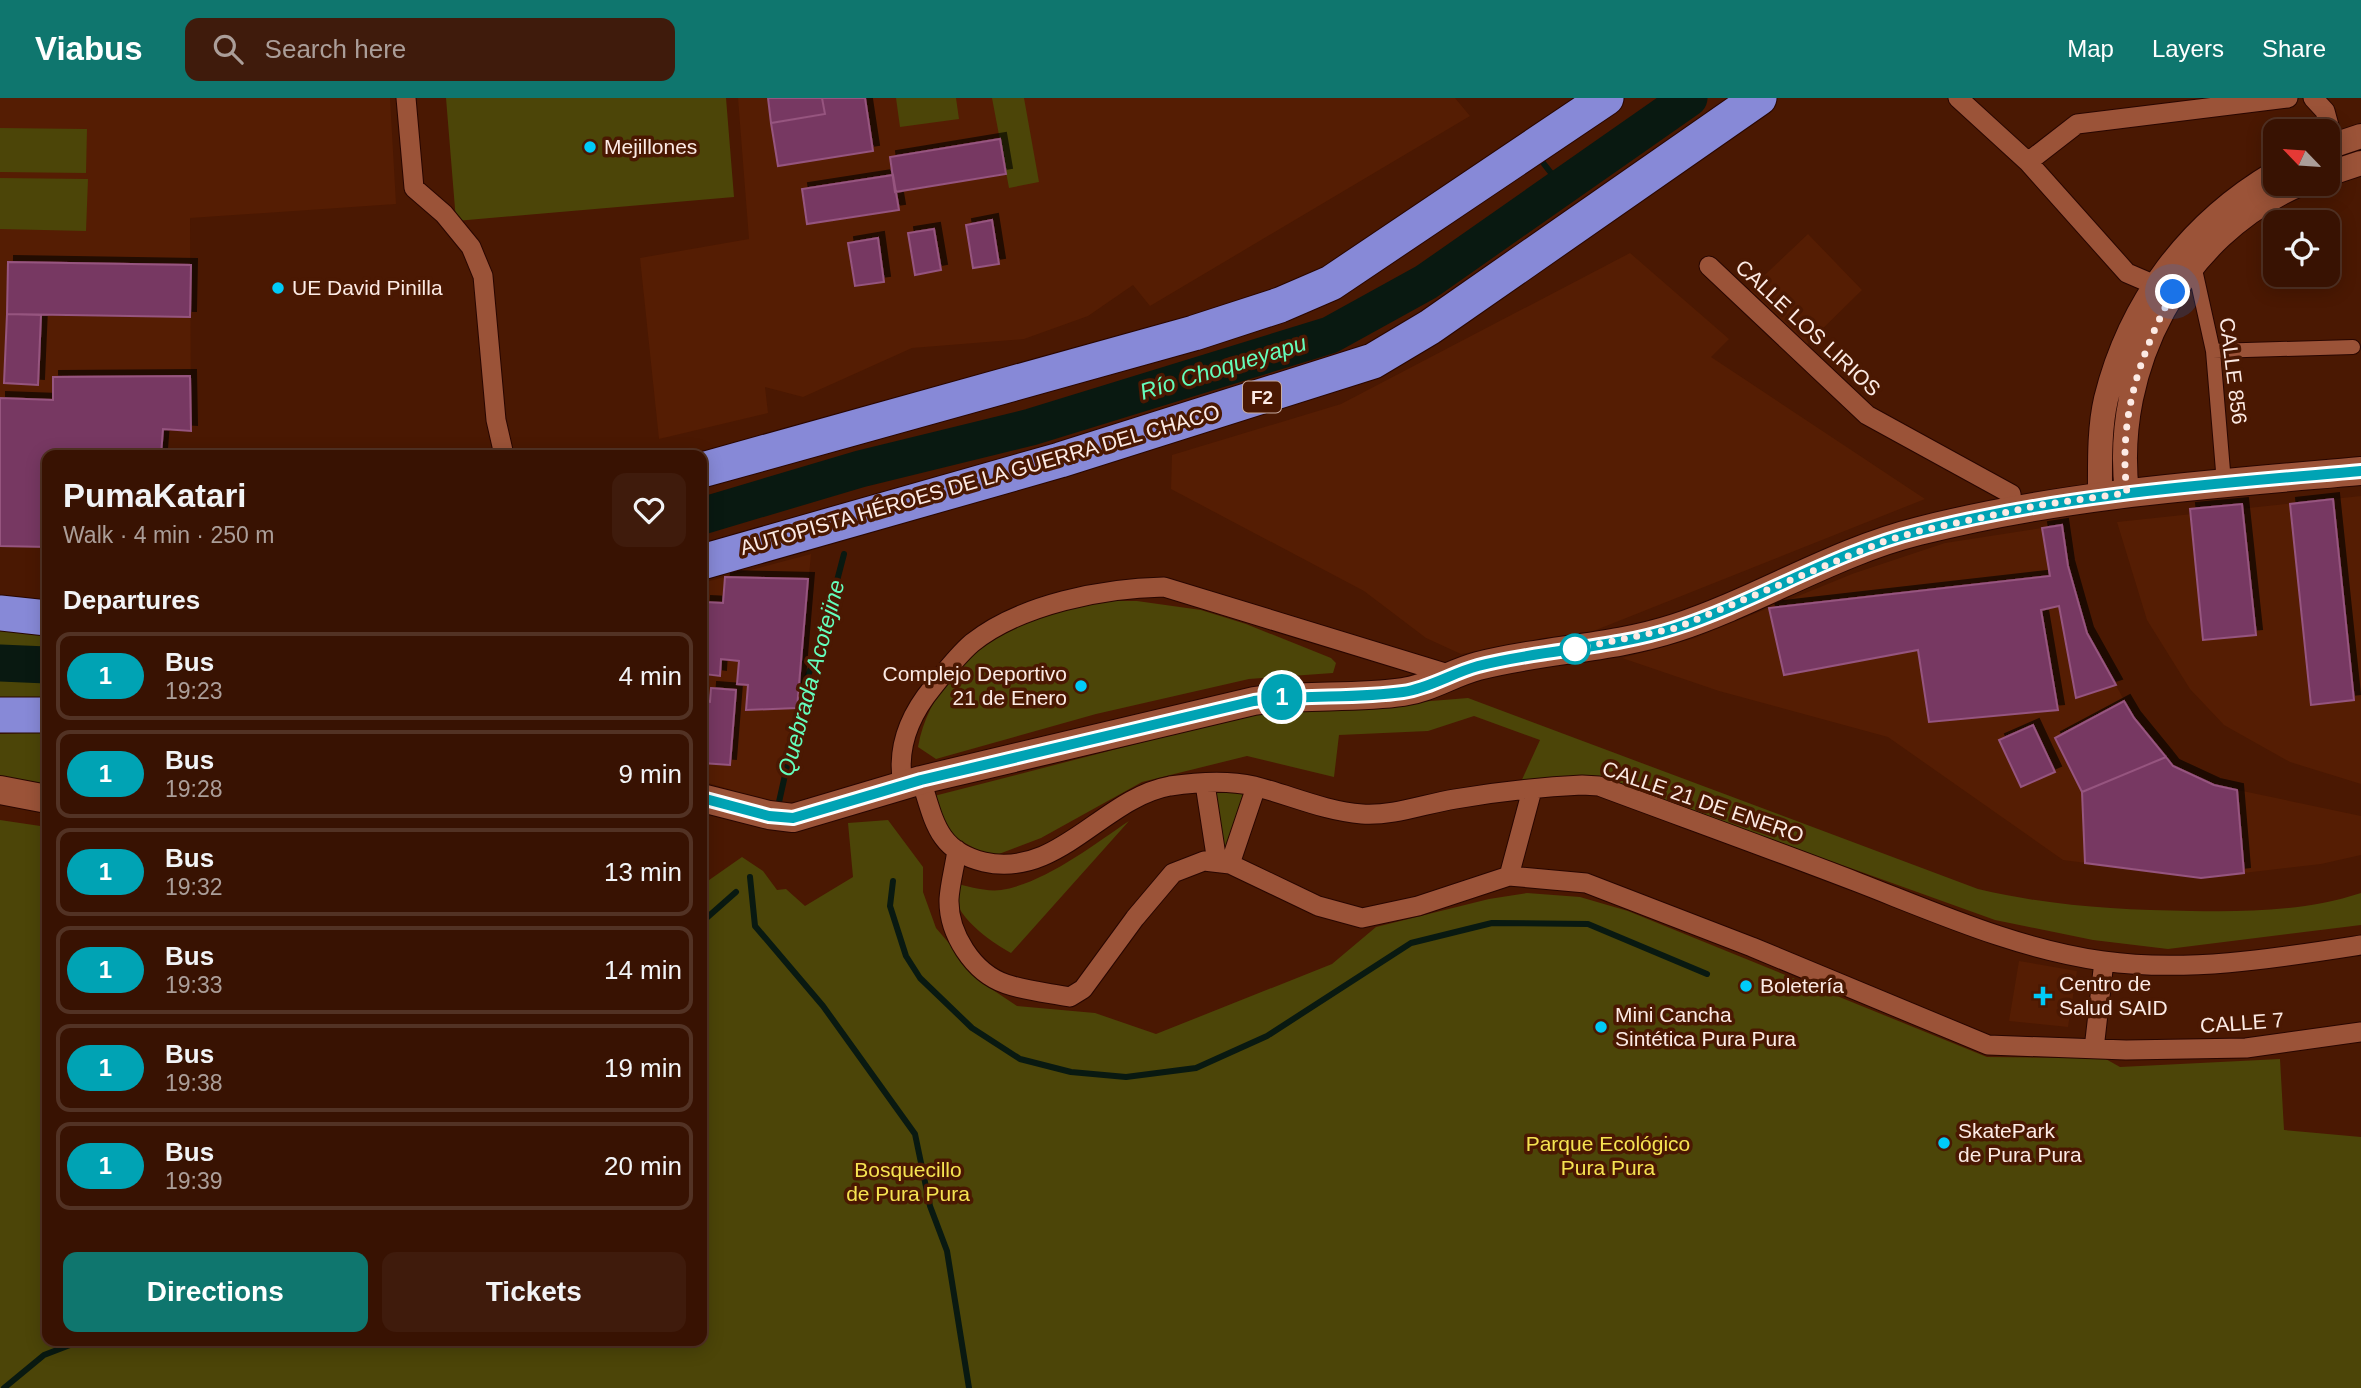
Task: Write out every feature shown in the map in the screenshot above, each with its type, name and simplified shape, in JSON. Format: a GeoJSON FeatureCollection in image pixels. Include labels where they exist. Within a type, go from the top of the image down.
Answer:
{"type":"FeatureCollection","features":[{"type":"Feature","properties":{"kind":"highway"},"geometry":{"type":"LineString","coordinates":[[707,469],[1194,333],[1280,305],[1331,283],[1606,98]]}},
{"type":"Feature","properties":{"kind":"highway","name":"AUTOPISTA HÉROES DE LA GUERRA DEL CHACO"},"geometry":{"type":"LineString","coordinates":[[707,561],[1060,460],[1373,361],[1430,327],[1759,98]]}},
{"type":"Feature","properties":{"kind":"highway"},"geometry":{"type":"LineString","coordinates":[[0,613],[42,617]]}},
{"type":"Feature","properties":{"kind":"highway"},"geometry":{"type":"LineString","coordinates":[[0,715],[42,715]]}},
{"type":"Feature","properties":{"kind":"main road"},"geometry":{"type":"LineString","coordinates":[[707,800],[769,816],[793,818],[912,783],[1254,701],[1300,695],[1399,692],[1427,688],[1477,666],[1628,640],[1676,628],[1882,542],[2013,510],[2113,494],[2361,471]]}},
{"type":"Feature","properties":{"kind":"main road"},"geometry":{"type":"LineString","coordinates":[[0,790],[42,798]]}},
{"type":"Feature","properties":{"kind":"street"},"geometry":{"type":"LineString","coordinates":[[406,98],[414,188],[444,214],[471,247],[483,276],[496,420],[503,450]]}},
{"type":"Feature","properties":{"kind":"street"},"geometry":{"type":"LineString","coordinates":[[1958,98],[2028,162],[2127,273],[2155,285]]}},
{"type":"Feature","properties":{"kind":"street"},"geometry":{"type":"LineString","coordinates":[[2028,162],[2077,124],[2288,98]]}},
{"type":"Feature","properties":{"kind":"street"},"geometry":{"type":"LineString","coordinates":[[2313,98],[2325,111],[2326,119]]}},
{"type":"Feature","properties":{"kind":"street"},"geometry":{"type":"LineString","coordinates":[[2340,143],[2361,136]]}},
{"type":"Feature","properties":{"kind":"street"},"geometry":{"type":"LineString","coordinates":[[2340,170],[2361,163]]}},
{"type":"Feature","properties":{"kind":"street"},"geometry":{"type":"LineString","coordinates":[[2113,494],[2105,401],[2123,342],[2155,285],[2190,239],[2220,212],[2263,182]]}},
{"type":"Feature","properties":{"kind":"street"},"geometry":{"type":"LineString","coordinates":[[2113,494],[2133,384],[2151,334],[2173,292],[2221,236],[2254,210],[2279,196]]}},
{"type":"Feature","properties":{"kind":"street","name":"CALLE 856"},"geometry":{"type":"LineString","coordinates":[[2194,265],[2213,351],[2224,483]]}},
{"type":"Feature","properties":{"kind":"street","name":"CALLE LOS LIRIOS"},"geometry":{"type":"LineString","coordinates":[[1709,266],[1867,415],[2011,494],[2013,510]]}},
{"type":"Feature","properties":{"kind":"street"},"geometry":{"type":"LineString","coordinates":[[2213,351],[2353,347]]}},
{"type":"Feature","properties":{"kind":"street","name":"CALLE 21 DE ENERO"},"geometry":{"type":"LineString","coordinates":[[1455,676],[1164,587],[1087,595],[1010,621],[974,642],[959,655],[922,700],[911,720],[902,744],[900,766],[939,835],[957,850],[985,863],[1012,864],[1049,854],[1135,800],[1168,786],[1227,782],[1256,787],[1299,802],[1361,814],[1388,814],[1456,799],[1555,786],[1599,786],[2002,938],[2104,961],[2181,964],[2260,959],[2361,945]]}},
{"type":"Feature","properties":{"kind":"street"},"geometry":{"type":"LineString","coordinates":[[1205,784],[1224,863]]}},
{"type":"Feature","properties":{"kind":"street"},"geometry":{"type":"LineString","coordinates":[[1224,863],[1256,787]]}},
{"type":"Feature","properties":{"kind":"street"},"geometry":{"type":"LineString","coordinates":[[957,850],[949,899],[957,937],[971,959],[1006,984],[1070,997],[1083,989],[1135,918],[1173,873],[1191,863],[1224,863],[1318,906],[1362,918],[1418,906],[1510,876],[1532,790]]}},
{"type":"Feature","properties":{"kind":"street","name":"CALLE 7"},"geometry":{"type":"LineString","coordinates":[[1510,876],[1586,883],[1752,947],[1987,1045],[2126,1050],[2246,1048],[2361,1032]]}},
{"type":"Feature","properties":{"kind":"street"},"geometry":{"type":"LineString","coordinates":[[2094,1049],[2104,961]]}},
{"type":"Feature","properties":{"kind":"shaded area"},"geometry":{"type":"Polygon","coordinates":[[[0,98],[390,98],[396,204],[190,218],[191,431],[163,430],[70,450],[42,450],[42,547],[0,546],[0,98]]]}},
{"type":"Feature","properties":{"kind":"shaded area"},"geometry":{"type":"Polygon","coordinates":[[[738,98],[1455,98],[1470,116],[1150,306],[1133,285],[1088,316],[1024,339],[912,348],[803,397],[765,387],[768,413],[659,439],[640,258],[749,239],[738,98]]]}},
{"type":"Feature","properties":{"kind":"shaded area"},"geometry":{"type":"Polygon","coordinates":[[[1808,234],[1862,290],[1805,346],[1749,290],[1808,234]]]}},
{"type":"Feature","properties":{"kind":"shaded area"},"geometry":{"type":"Polygon","coordinates":[[[1630,253],[1729,339],[1711,357],[1925,499],[1591,632],[1461,654],[1426,638],[1364,591],[1171,489],[1172,455],[1341,404],[1630,253]]]}},
{"type":"Feature","properties":{"kind":"shaded area"},"geometry":{"type":"Polygon","coordinates":[[[2361,496],[2361,784],[2290,762],[2224,725],[2190,689],[2147,620],[2117,522],[2361,496]]]}},
{"type":"Feature","properties":{"kind":"shaded area"},"geometry":{"type":"Polygon","coordinates":[[[2062,525],[2068,566],[2087,633],[2134,718],[2173,766],[2214,785],[2361,816],[2361,855],[2321,864],[2201,878],[2063,860],[1888,737],[1719,691],[1622,658],[1695,638],[1852,574],[1945,543],[2062,525]]]}},
{"type":"Feature","properties":{"kind":"shaded area"},"geometry":{"type":"Polygon","coordinates":[[[811,554],[797,708],[776,804],[707,783],[707,582],[811,554]]]}},
{"type":"Feature","properties":{"kind":"shaded area","name":"Centro de Salud SAID"},"geometry":{"type":"Polygon","coordinates":[[[2019,961],[2077,971],[2068,1027],[2009,1021],[2019,961]]]}},
{"type":"Feature","properties":{"kind":"green space","name":"Mejillones"},"geometry":{"type":"Polygon","coordinates":[[[446,98],[726,98],[734,197],[456,221],[446,98]]]}},
{"type":"Feature","properties":{"kind":"green space"},"geometry":{"type":"Polygon","coordinates":[[[896,98],[956,98],[959,119],[900,127],[896,98]]]}},
{"type":"Feature","properties":{"kind":"green space"},"geometry":{"type":"Polygon","coordinates":[[[992,98],[1024,98],[1039,182],[1009,188],[992,98]]]}},
{"type":"Feature","properties":{"kind":"green space"},"geometry":{"type":"Polygon","coordinates":[[[0,128],[87,129],[86,173],[0,172],[0,128]]]}},
{"type":"Feature","properties":{"kind":"green space"},"geometry":{"type":"Polygon","coordinates":[[[0,178],[88,179],[86,231],[0,229],[0,178]]]}},
{"type":"Feature","properties":{"kind":"green space","name":"Complejo Deportivo 21 de Enero"},"geometry":{"type":"Polygon","coordinates":[[[1098,601],[1137,601],[1201,610],[1246,624],[1331,658],[1336,663],[1333,673],[1249,679],[1096,714],[936,759],[918,747],[927,718],[941,691],[959,668],[982,648],[1035,618],[1064,608],[1098,601]]]}},
{"type":"Feature","properties":{"kind":"green space"},"geometry":{"type":"Polygon","coordinates":[[[0,630],[42,634],[42,653],[0,649],[0,630]]]}},
{"type":"Feature","properties":{"kind":"green space"},"geometry":{"type":"Polygon","coordinates":[[[0,679],[42,681],[42,699],[0,699],[0,679]]]}},
{"type":"Feature","properties":{"kind":"green space"},"geometry":{"type":"Polygon","coordinates":[[[1468,698],[1978,889],[2084,906],[2212,911],[2298,907],[2361,893],[2361,925],[2168,949],[2093,940],[1995,920],[1592,775],[1520,784],[1540,740],[1474,716],[1428,731],[1339,735],[1334,777],[1247,756],[1142,782],[1041,838],[991,857],[952,836],[934,796],[1245,716],[1468,698]]]}},
{"type":"Feature","properties":{"kind":"green space"},"geometry":{"type":"Polygon","coordinates":[[[42,732],[42,784],[0,776],[0,734],[42,732]]]}},
{"type":"Feature","properties":{"kind":"green space"},"geometry":{"type":"Polygon","coordinates":[[[1216,792],[1246,793],[1225,851],[1216,792]]]}},
{"type":"Feature","properties":{"kind":"green space","name":"Bosquecillo de Pura Pura"},"geometry":{"type":"Polygon","coordinates":[[[0,820],[42,826],[42,1346],[707,1346],[707,882],[742,857],[763,871],[777,890],[786,889],[805,906],[853,877],[848,823],[888,820],[923,867],[923,892],[936,928],[984,984],[1017,1006],[1095,1013],[1156,1034],[1332,964],[1376,927],[1489,899],[1527,893],[1580,897],[1628,911],[1987,1057],[2104,1058],[2120,1067],[2280,1059],[2284,1130],[2361,1137],[2361,1388],[0,1388],[0,820]]]}},
{"type":"Feature","properties":{"kind":"green space"},"geometry":{"type":"Polygon","coordinates":[[[1129,821],[1011,953],[972,925],[958,905],[953,883],[989,890],[1018,886],[1068,862],[1129,821]]]}},
{"type":"Feature","properties":{"kind":"building"},"geometry":{"type":"Polygon","coordinates":[[[768,98],[822,98],[825,114],[771,123],[768,98]]]}},
{"type":"Feature","properties":{"kind":"building"},"geometry":{"type":"Polygon","coordinates":[[[822,98],[865,98],[873,151],[778,166],[771,123],[825,114],[822,98]]]}},
{"type":"Feature","properties":{"kind":"building"},"geometry":{"type":"Polygon","coordinates":[[[1000,139],[1006,174],[895,192],[890,157],[1000,139]]]}},
{"type":"Feature","properties":{"kind":"building"},"geometry":{"type":"Polygon","coordinates":[[[893,175],[899,210],[807,224],[802,189],[893,175]]]}},
{"type":"Feature","properties":{"kind":"building"},"geometry":{"type":"Polygon","coordinates":[[[992,220],[999,264],[973,268],[966,225],[992,220]]]}},
{"type":"Feature","properties":{"kind":"building"},"geometry":{"type":"Polygon","coordinates":[[[934,229],[941,270],[915,275],[908,233],[934,229]]]}},
{"type":"Feature","properties":{"kind":"building"},"geometry":{"type":"Polygon","coordinates":[[[878,238],[884,282],[855,286],[848,243],[878,238]]]}},
{"type":"Feature","properties":{"kind":"building"},"geometry":{"type":"Polygon","coordinates":[[[8,262],[191,265],[190,317],[7,314],[8,262]]]}},
{"type":"Feature","properties":{"kind":"building"},"geometry":{"type":"Polygon","coordinates":[[[7,314],[41,315],[38,385],[4,383],[7,314]]]}},
{"type":"Feature","properties":{"kind":"building"},"geometry":{"type":"Polygon","coordinates":[[[190,376],[191,431],[163,429],[161,450],[42,450],[42,547],[0,546],[0,398],[53,400],[53,377],[190,376]]]}},
{"type":"Feature","properties":{"kind":"building"},"geometry":{"type":"Polygon","coordinates":[[[2333,499],[2354,700],[2311,705],[2290,504],[2333,499]]]}},
{"type":"Feature","properties":{"kind":"building"},"geometry":{"type":"Polygon","coordinates":[[[2242,504],[2256,635],[2203,640],[2190,509],[2242,504]]]}},
{"type":"Feature","properties":{"kind":"building"},"geometry":{"type":"Polygon","coordinates":[[[2062,525],[2068,566],[2087,633],[2116,685],[2076,698],[2059,606],[2041,610],[2058,710],[1929,722],[1918,650],[1784,675],[1769,608],[2050,576],[2042,528],[2062,525]]]}},
{"type":"Feature","properties":{"kind":"building"},"geometry":{"type":"Polygon","coordinates":[[[725,577],[808,579],[797,708],[746,710],[748,685],[737,684],[739,661],[721,659],[720,676],[707,674],[707,602],[723,603],[725,577]]]}},
{"type":"Feature","properties":{"kind":"building"},"geometry":{"type":"Polygon","coordinates":[[[711,688],[736,690],[730,765],[707,763],[707,702],[710,702],[711,688]]]}},
{"type":"Feature","properties":{"kind":"building"},"geometry":{"type":"Polygon","coordinates":[[[2124,701],[2134,718],[2166,757],[2082,792],[2055,738],[2124,701]]]}},
{"type":"Feature","properties":{"kind":"building"},"geometry":{"type":"Polygon","coordinates":[[[2033,725],[2055,772],[2021,787],[1999,740],[2033,725]]]}},
{"type":"Feature","properties":{"kind":"building"},"geometry":{"type":"Polygon","coordinates":[[[2166,757],[2173,766],[2214,785],[2237,790],[2244,873],[2201,878],[2085,863],[2082,792],[2166,757]]]}},
{"type":"Feature","properties":{"kind":"waterway","name":"Río Choqueyapu"},"geometry":{"type":"LineString","coordinates":[[707,515],[860,469],[1031,427],[1330,335],[1426,282],[1689,98]]}},
{"type":"Feature","properties":{"kind":"waterway"},"geometry":{"type":"LineString","coordinates":[[1544,164],[1562,187]]}},
{"type":"Feature","properties":{"kind":"waterway","name":"Quebrada Acotejine"},"geometry":{"type":"LineString","coordinates":[[779,802],[806,681],[822,638],[844,554]]}},
{"type":"Feature","properties":{"kind":"waterway","name":"Río Choqueyapu"},"geometry":{"type":"LineString","coordinates":[[0,663],[42,665]]}},
{"type":"Feature","properties":{"kind":"waterway"},"geometry":{"type":"LineString","coordinates":[[750,877],[755,926],[823,1006],[915,1134],[930,1206],[947,1251],[969,1388]]}},
{"type":"Feature","properties":{"kind":"waterway"},"geometry":{"type":"LineString","coordinates":[[893,881],[890,906],[906,956],[920,978],[972,1028],[1020,1059],[1071,1072],[1126,1077],[1196,1068],[1267,1036],[1411,943],[1492,923],[1588,924],[1707,974]]}},
{"type":"Feature","properties":{"kind":"waterway","name":"Quebrada Acotejine"},"geometry":{"type":"LineString","coordinates":[[707,918],[736,892]]}},
{"type":"Feature","properties":{"kind":"waterway","name":"Quebrada Acotejine"},"geometry":{"type":"LineString","coordinates":[[4,1388],[44,1355],[67,1346]]}},
{"type":"Feature","properties":{"kind":"bus line","name":"1"},"geometry":{"type":"LineString","coordinates":[[707,799],[769,816],[793,818],[921,780],[1254,701],[1300,695],[1368,694],[1427,688],[1477,666],[1628,640],[1676,628],[1882,542],[1919,531],[2100,495],[2361,471]]}},
{"type":"Feature","properties":{"kind":"place","name":"Mejillones"},"geometry":{"type":"Point","coordinates":[590,147]}},
{"type":"Feature","properties":{"kind":"place","name":"UE David Pinilla"},"geometry":{"type":"Point","coordinates":[278,288]}},
{"type":"Feature","properties":{"kind":"place","name":"Complejo Deportivo 21 de Enero"},"geometry":{"type":"Point","coordinates":[1081,686]}},
{"type":"Feature","properties":{"kind":"place","name":"Boletería"},"geometry":{"type":"Point","coordinates":[1746,986]}},
{"type":"Feature","properties":{"kind":"place","name":"Centro de Salud SAID"},"geometry":{"type":"Point","coordinates":[2043,996]}},
{"type":"Feature","properties":{"kind":"place","name":"Mini Cancha Sintética Pura Pura"},"geometry":{"type":"Point","coordinates":[1601,1027]}},
{"type":"Feature","properties":{"kind":"place","name":"SkatePark de Pura Pura"},"geometry":{"type":"Point","coordinates":[1944,1143]}},
{"type":"Feature","properties":{"kind":"route"},"geometry":{"type":"LineString","coordinates":[[1575,649],[1676,628],[1882,542],[1919,531],[2040,505],[2127,493],[2124,438],[2133,384],[2151,334],[2173,292]]}},
{"type":"Feature","properties":{"kind":"park label","name":"Parque Ecológico Pura Pura"},"geometry":{"type":"Point","coordinates":[1608,1156]}}]}
